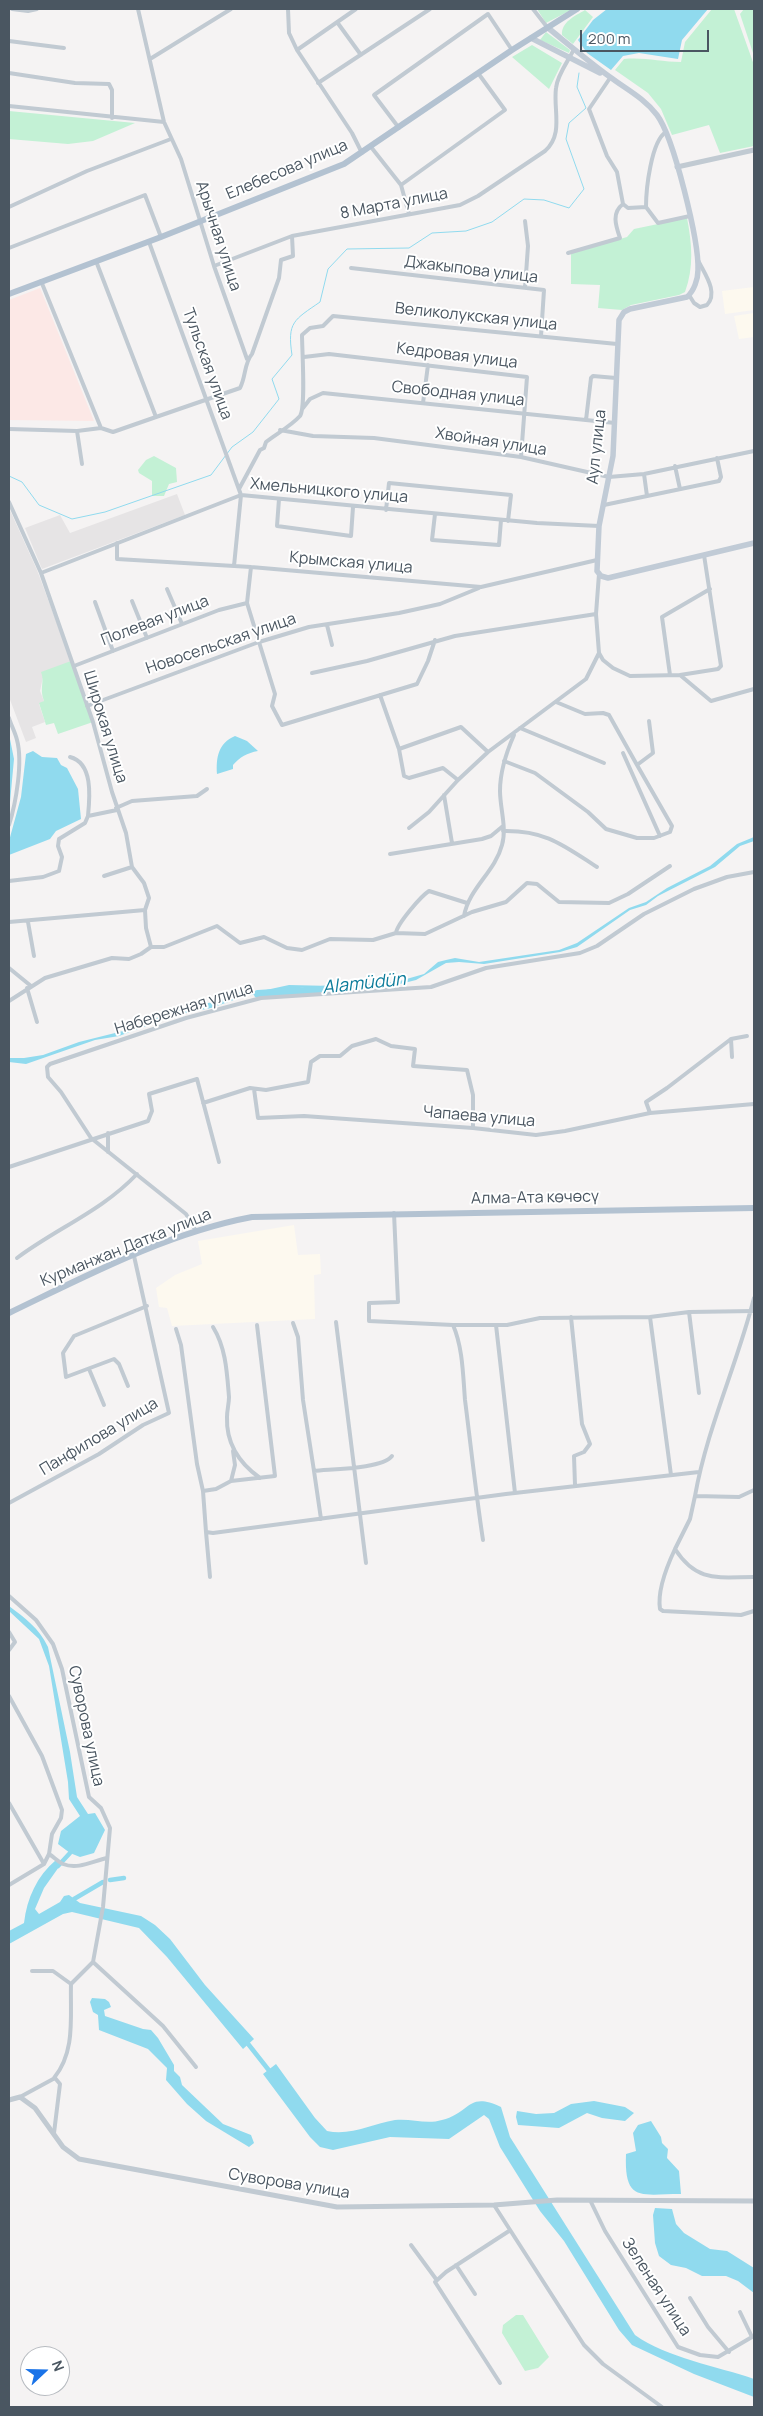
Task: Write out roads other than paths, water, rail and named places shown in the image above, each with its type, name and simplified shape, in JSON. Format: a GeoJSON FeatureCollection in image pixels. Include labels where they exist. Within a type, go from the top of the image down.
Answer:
{"type":"FeatureCollection","features":[{"type":"Feature","properties":{"kind":"main road","name":"Елебесова улица"},"geometry":{"type":"LineString","coordinates":[[9,294],[149,242],[329,171],[362,153],[512,50],[577,9]]}},
{"type":"Feature","properties":{"kind":"main road"},"geometry":{"type":"LineString","coordinates":[[547,27],[610,78],[648,105],[658,116],[666,132],[690,216],[698,259],[697,276],[689,295]]}},
{"type":"Feature","properties":{"kind":"main road"},"geometry":{"type":"LineString","coordinates":[[531,38],[610,78]]}},
{"type":"Feature","properties":{"kind":"main road","name":"Аул улица"},"geometry":{"type":"LineString","coordinates":[[599,574],[597,560],[599,526],[609,477],[615,423],[618,324],[624,312],[689,295]]}},
{"type":"Feature","properties":{"kind":"main road"},"geometry":{"type":"LineString","coordinates":[[599,574],[605,578],[614,577],[754,543]]}},
{"type":"Feature","properties":{"kind":"main road","name":"Алма-Ата көчөсү"},"geometry":{"type":"LineString","coordinates":[[317,1214],[754,1208]]}},
{"type":"Feature","properties":{"kind":"main road","name":"Курманжан Датка улица"},"geometry":{"type":"LineString","coordinates":[[9,1313],[134,1256],[196,1231],[252,1217],[317,1214]]}},
{"type":"Feature","properties":{"kind":"street"},"geometry":{"type":"LineString","coordinates":[[12,9],[28,12],[37,9]]}},
{"type":"Feature","properties":{"kind":"street","name":"Арычная улица"},"geometry":{"type":"LineString","coordinates":[[138,9],[164,122],[170,139],[181,159],[214,266],[247,360]]}},
{"type":"Feature","properties":{"kind":"street"},"geometry":{"type":"LineString","coordinates":[[150,59],[231,9]]}},
{"type":"Feature","properties":{"kind":"street"},"geometry":{"type":"LineString","coordinates":[[288,9],[289,33],[297,50],[352,133],[362,153]]}},
{"type":"Feature","properties":{"kind":"street"},"geometry":{"type":"LineString","coordinates":[[297,50],[356,9]]}},
{"type":"Feature","properties":{"kind":"street"},"geometry":{"type":"LineString","coordinates":[[318,83],[430,9]]}},
{"type":"Feature","properties":{"kind":"street"},"geometry":{"type":"LineString","coordinates":[[533,9],[547,27]]}},
{"type":"Feature","properties":{"kind":"street"},"geometry":{"type":"LineString","coordinates":[[399,128],[374,95],[488,14],[512,50]]}},
{"type":"Feature","properties":{"kind":"street"},"geometry":{"type":"LineString","coordinates":[[337,22],[361,55]]}},
{"type":"Feature","properties":{"kind":"street"},"geometry":{"type":"LineString","coordinates":[[9,41],[64,48]]}},
{"type":"Feature","properties":{"kind":"street","name":"8 Марта улица"},"geometry":{"type":"LineString","coordinates":[[214,266],[292,236],[460,204],[478,196],[552,145],[557,122],[556,86],[574,48]]}},
{"type":"Feature","properties":{"kind":"street"},"geometry":{"type":"LineString","coordinates":[[9,73],[75,83],[110,84],[112,90],[112,118]]}},
{"type":"Feature","properties":{"kind":"street"},"geometry":{"type":"LineString","coordinates":[[401,185],[505,110],[478,73]]}},
{"type":"Feature","properties":{"kind":"street"},"geometry":{"type":"LineString","coordinates":[[610,78],[589,109],[607,156],[617,172],[623,204],[628,208],[646,207]]}},
{"type":"Feature","properties":{"kind":"street"},"geometry":{"type":"LineString","coordinates":[[9,106],[164,122]]}},
{"type":"Feature","properties":{"kind":"street"},"geometry":{"type":"LineString","coordinates":[[666,132],[662,135],[656,146],[652,169],[647,179],[646,207],[658,223],[690,216]]}},
{"type":"Feature","properties":{"kind":"street"},"geometry":{"type":"LineString","coordinates":[[9,207],[87,171],[170,139]]}},
{"type":"Feature","properties":{"kind":"street"},"geometry":{"type":"LineString","coordinates":[[371,147],[401,185],[409,214]]}},
{"type":"Feature","properties":{"kind":"street"},"geometry":{"type":"LineString","coordinates":[[676,167],[754,150]]}},
{"type":"Feature","properties":{"kind":"street"},"geometry":{"type":"LineString","coordinates":[[9,248],[145,195],[161,237]]}},
{"type":"Feature","properties":{"kind":"street"},"geometry":{"type":"LineString","coordinates":[[568,253],[620,238],[614,220],[618,207],[623,204]]}},
{"type":"Feature","properties":{"kind":"street"},"geometry":{"type":"LineString","coordinates":[[525,221],[528,246],[525,288]]}},
{"type":"Feature","properties":{"kind":"street"},"geometry":{"type":"LineString","coordinates":[[9,429],[77,431],[101,428],[113,432],[240,388],[245,377],[247,360],[252,354],[266,309],[279,278],[281,260],[292,256],[292,236]]}},
{"type":"Feature","properties":{"kind":"street","name":"Тульская улица"},"geometry":{"type":"LineString","coordinates":[[149,242],[242,496]]}},
{"type":"Feature","properties":{"kind":"street"},"geometry":{"type":"LineString","coordinates":[[689,295],[700,307],[707,305],[712,298],[709,282],[698,259]]}},
{"type":"Feature","properties":{"kind":"street"},"geometry":{"type":"LineString","coordinates":[[96,261],[156,417]]}},
{"type":"Feature","properties":{"kind":"street","name":"Джакыпова улица"},"geometry":{"type":"LineString","coordinates":[[351,268],[544,290],[541,336]]}},
{"type":"Feature","properties":{"kind":"street"},"geometry":{"type":"LineString","coordinates":[[41,282],[101,428]]}},
{"type":"Feature","properties":{"kind":"street","name":"Великолукская улица"},"geometry":{"type":"LineString","coordinates":[[304,357],[302,336],[310,328],[323,326],[333,316],[617,344]]}},
{"type":"Feature","properties":{"kind":"street","name":"Кедровая улица"},"geometry":{"type":"LineString","coordinates":[[304,357],[329,354],[528,377],[521,457]]}},
{"type":"Feature","properties":{"kind":"street"},"geometry":{"type":"LineString","coordinates":[[239,489],[266,442],[300,416],[303,408],[302,380],[304,357]]}},
{"type":"Feature","properties":{"kind":"street"},"geometry":{"type":"LineString","coordinates":[[423,403],[428,365]]}},
{"type":"Feature","properties":{"kind":"street"},"geometry":{"type":"LineString","coordinates":[[586,420],[591,378],[594,376],[616,378]]}},
{"type":"Feature","properties":{"kind":"street","name":"Свободная улица"},"geometry":{"type":"LineString","coordinates":[[303,408],[310,400],[323,393],[615,423]]}},
{"type":"Feature","properties":{"kind":"street","name":"Хвойная улица"},"geometry":{"type":"LineString","coordinates":[[280,430],[313,436],[374,438],[521,457],[609,477],[644,474],[675,466],[754,452]]}},
{"type":"Feature","properties":{"kind":"street"},"geometry":{"type":"LineString","coordinates":[[77,431],[82,464]]}},
{"type":"Feature","properties":{"kind":"street"},"geometry":{"type":"LineString","coordinates":[[604,505],[719,481],[721,477],[717,458]]}},
{"type":"Feature","properties":{"kind":"street"},"geometry":{"type":"LineString","coordinates":[[675,466],[680,490]]}},
{"type":"Feature","properties":{"kind":"street"},"geometry":{"type":"LineString","coordinates":[[644,474],[647,496]]}},
{"type":"Feature","properties":{"kind":"street"},"geometry":{"type":"LineString","coordinates":[[386,510],[389,483],[420,485],[511,495],[508,521]]}},
{"type":"Feature","properties":{"kind":"street"},"geometry":{"type":"LineString","coordinates":[[234,566],[242,496]]}},
{"type":"Feature","properties":{"kind":"street","name":"Хмельницкого улица"},"geometry":{"type":"LineString","coordinates":[[41,573],[242,496],[508,521],[599,526]]}},
{"type":"Feature","properties":{"kind":"street"},"geometry":{"type":"LineString","coordinates":[[279,499],[277,526],[351,536],[353,506]]}},
{"type":"Feature","properties":{"kind":"street","name":"Широкая улица"},"geometry":{"type":"LineString","coordinates":[[9,502],[41,573],[74,666],[126,833],[132,867],[144,883],[149,898],[145,910],[146,928],[151,947]]}},
{"type":"Feature","properties":{"kind":"street"},"geometry":{"type":"LineString","coordinates":[[435,514],[432,540],[499,545],[501,520]]}},
{"type":"Feature","properties":{"kind":"street","name":"Крымская улица"},"geometry":{"type":"LineString","coordinates":[[117,543],[117,559],[251,567],[481,587],[597,560]]}},
{"type":"Feature","properties":{"kind":"street"},"geometry":{"type":"LineString","coordinates":[[599,574],[596,614],[599,653],[603,660],[613,668],[630,676],[680,676],[718,669],[721,666],[704,555]]}},
{"type":"Feature","properties":{"kind":"street"},"geometry":{"type":"LineString","coordinates":[[251,567],[247,603],[275,694],[272,706],[282,725],[417,684],[435,640]]}},
{"type":"Feature","properties":{"kind":"street","name":"Новосельская улица"},"geometry":{"type":"LineString","coordinates":[[87,706],[259,642],[309,627],[440,604],[481,587]]}},
{"type":"Feature","properties":{"kind":"street"},"geometry":{"type":"LineString","coordinates":[[167,588],[182,624]]}},
{"type":"Feature","properties":{"kind":"street"},"geometry":{"type":"LineString","coordinates":[[670,675],[662,617],[710,589]]}},
{"type":"Feature","properties":{"kind":"street"},"geometry":{"type":"LineString","coordinates":[[132,601],[147,638]]}},
{"type":"Feature","properties":{"kind":"street"},"geometry":{"type":"LineString","coordinates":[[95,602],[113,651]]}},
{"type":"Feature","properties":{"kind":"street","name":"Полевая улица"},"geometry":{"type":"LineString","coordinates":[[74,666],[182,624],[247,603]]}},
{"type":"Feature","properties":{"kind":"street"},"geometry":{"type":"LineString","coordinates":[[312,673],[366,661],[435,640],[596,614]]}},
{"type":"Feature","properties":{"kind":"street"},"geometry":{"type":"LineString","coordinates":[[327,625],[332,645]]}},
{"type":"Feature","properties":{"kind":"street"},"geometry":{"type":"LineString","coordinates":[[409,828],[429,812],[458,780],[488,752],[586,679],[599,653]]}},
{"type":"Feature","properties":{"kind":"street"},"geometry":{"type":"LineString","coordinates":[[680,676],[711,701],[754,689]]}},
{"type":"Feature","properties":{"kind":"street"},"geometry":{"type":"LineString","coordinates":[[380,695],[399,749],[404,776],[409,778],[443,768],[458,780]]}},
{"type":"Feature","properties":{"kind":"street"},"geometry":{"type":"LineString","coordinates":[[504,761],[535,773],[588,812],[606,828],[637,838],[654,838],[670,832],[672,826],[609,715],[603,713],[585,714],[556,702]]}},
{"type":"Feature","properties":{"kind":"street"},"geometry":{"type":"LineString","coordinates":[[9,718],[17,741],[18,754],[14,809],[9,825]]}},
{"type":"Feature","properties":{"kind":"street"},"geometry":{"type":"LineString","coordinates":[[637,764],[653,753],[649,721]]}},
{"type":"Feature","properties":{"kind":"street"},"geometry":{"type":"LineString","coordinates":[[399,749],[460,727],[488,752]]}},
{"type":"Feature","properties":{"kind":"street"},"geometry":{"type":"LineString","coordinates":[[520,728],[604,763]]}},
{"type":"Feature","properties":{"kind":"street"},"geometry":{"type":"LineString","coordinates":[[464,916],[466,903],[502,845],[503,828],[500,792],[504,761],[515,733]]}},
{"type":"Feature","properties":{"kind":"street"},"geometry":{"type":"LineString","coordinates":[[623,753],[660,836]]}},
{"type":"Feature","properties":{"kind":"street"},"geometry":{"type":"LineString","coordinates":[[9,881],[43,877],[59,871],[62,857],[58,846],[59,839],[85,823],[88,816],[89,798],[84,765],[80,760],[70,757]]}},
{"type":"Feature","properties":{"kind":"street"},"geometry":{"type":"LineString","coordinates":[[88,816],[117,809],[132,801],[197,796],[207,789]]}},
{"type":"Feature","properties":{"kind":"street"},"geometry":{"type":"LineString","coordinates":[[444,795],[452,843]]}},
{"type":"Feature","properties":{"kind":"street"},"geometry":{"type":"LineString","coordinates":[[390,854],[482,839],[491,836],[503,828],[536,832],[556,841],[597,867]]}},
{"type":"Feature","properties":{"kind":"street"},"geometry":{"type":"LineString","coordinates":[[9,1001],[45,978],[112,958],[128,959],[141,954],[151,947],[164,947],[217,926],[240,942],[264,937],[287,948],[302,950],[312,948],[330,939],[373,940],[396,933],[425,934],[464,916],[506,902],[527,883],[537,884],[559,902],[609,903],[628,894],[670,866]]}},
{"type":"Feature","properties":{"kind":"street"},"geometry":{"type":"LineString","coordinates":[[104,876],[132,867]]}},
{"type":"Feature","properties":{"kind":"street","name":"Набережная улица"},"geometry":{"type":"LineString","coordinates":[[196,1231],[186,1214],[91,1138],[61,1092],[48,1077],[47,1067],[50,1064],[186,1018],[261,998],[431,987],[486,968],[580,953],[597,946],[644,914],[694,889],[727,877],[754,872]]}},
{"type":"Feature","properties":{"kind":"street"},"geometry":{"type":"LineString","coordinates":[[396,933],[400,922],[424,894],[429,891],[466,903]]}},
{"type":"Feature","properties":{"kind":"street"},"geometry":{"type":"LineString","coordinates":[[9,922],[28,922],[145,910]]}},
{"type":"Feature","properties":{"kind":"street"},"geometry":{"type":"LineString","coordinates":[[28,922],[34,956]]}},
{"type":"Feature","properties":{"kind":"street"},"geometry":{"type":"LineString","coordinates":[[9,968],[29,987],[37,1022]]}},
{"type":"Feature","properties":{"kind":"street"},"geometry":{"type":"LineString","coordinates":[[650,1113],[646,1102],[730,1039],[747,1036]]}},
{"type":"Feature","properties":{"kind":"street"},"geometry":{"type":"LineString","coordinates":[[202,1103],[254,1089],[266,1090],[308,1082],[311,1062],[320,1056],[340,1056],[352,1046],[376,1039],[392,1046],[415,1049],[413,1066],[467,1070],[474,1095],[473,1128]]}},
{"type":"Feature","properties":{"kind":"street"},"geometry":{"type":"LineString","coordinates":[[730,1039],[732,1057]]}},
{"type":"Feature","properties":{"kind":"street"},"geometry":{"type":"LineString","coordinates":[[9,1167],[72,1147],[91,1138],[148,1121],[152,1111],[149,1094],[197,1079],[219,1162]]}},
{"type":"Feature","properties":{"kind":"street","name":"Чапаева улица"},"geometry":{"type":"LineString","coordinates":[[254,1089],[258,1118],[304,1116],[473,1128],[536,1135],[650,1113],[754,1104]]}},
{"type":"Feature","properties":{"kind":"street"},"geometry":{"type":"LineString","coordinates":[[108,1133],[108,1152]]}},
{"type":"Feature","properties":{"kind":"street"},"geometry":{"type":"LineString","coordinates":[[17,1258],[106,1202],[137,1174]]}},
{"type":"Feature","properties":{"kind":"street"},"geometry":{"type":"LineString","coordinates":[[394,1213],[398,1302],[369,1303],[369,1321],[496,1325],[514,1324],[540,1318],[650,1317],[689,1312],[753,1311]]}},
{"type":"Feature","properties":{"kind":"street","name":"Панфилова улица"},"geometry":{"type":"LineString","coordinates":[[9,1503],[62,1475],[142,1425],[168,1413],[134,1256]]}},
{"type":"Feature","properties":{"kind":"street"},"geometry":{"type":"LineString","coordinates":[[754,1298],[753,1311],[699,1472],[690,1520],[675,1549],[664,1578],[660,1609],[663,1611],[740,1615],[754,1611]]}},
{"type":"Feature","properties":{"kind":"street"},"geometry":{"type":"LineString","coordinates":[[128,1386],[119,1364],[114,1359],[66,1376],[63,1353],[74,1336],[146,1306]]}},
{"type":"Feature","properties":{"kind":"street"},"geometry":{"type":"LineString","coordinates":[[689,1312],[699,1393]]}},
{"type":"Feature","properties":{"kind":"street"},"geometry":{"type":"LineString","coordinates":[[571,1317],[582,1424],[590,1444],[584,1452],[574,1456],[576,1486]]}},
{"type":"Feature","properties":{"kind":"street"},"geometry":{"type":"LineString","coordinates":[[650,1317],[671,1475]]}},
{"type":"Feature","properties":{"kind":"street"},"geometry":{"type":"LineString","coordinates":[[336,1322],[366,1563]]}},
{"type":"Feature","properties":{"kind":"street"},"geometry":{"type":"LineString","coordinates":[[293,1324],[298,1337],[303,1400],[321,1519]]}},
{"type":"Feature","properties":{"kind":"street"},"geometry":{"type":"LineString","coordinates":[[203,1492],[216,1489],[231,1481],[275,1476],[257,1325]]}},
{"type":"Feature","properties":{"kind":"street"},"geometry":{"type":"LineString","coordinates":[[453,1325],[459,1346],[474,1461],[475,1498],[483,1540]]}},
{"type":"Feature","properties":{"kind":"street"},"geometry":{"type":"LineString","coordinates":[[496,1325],[516,1493]]}},
{"type":"Feature","properties":{"kind":"street"},"geometry":{"type":"LineString","coordinates":[[213,1327],[222,1344],[229,1400],[227,1419],[235,1466],[231,1481]]}},
{"type":"Feature","properties":{"kind":"street"},"geometry":{"type":"LineString","coordinates":[[176,1329],[181,1346],[193,1436],[203,1492],[210,1577]]}},
{"type":"Feature","properties":{"kind":"street"},"geometry":{"type":"LineString","coordinates":[[89,1369],[104,1405]]}},
{"type":"Feature","properties":{"kind":"street"},"geometry":{"type":"LineString","coordinates":[[233,1449],[243,1464],[260,1478]]}},
{"type":"Feature","properties":{"kind":"street"},"geometry":{"type":"LineString","coordinates":[[314,1471],[384,1462],[392,1456]]}},
{"type":"Feature","properties":{"kind":"street"},"geometry":{"type":"LineString","coordinates":[[206,1532],[213,1533],[475,1498],[699,1472]]}},
{"type":"Feature","properties":{"kind":"street"},"geometry":{"type":"LineString","coordinates":[[695,1496],[739,1497],[754,1490]]}},
{"type":"Feature","properties":{"kind":"street"},"geometry":{"type":"LineString","coordinates":[[675,1549],[690,1568],[699,1574],[754,1576]]}},
{"type":"Feature","properties":{"kind":"street","name":"Суворова улица"},"geometry":{"type":"LineString","coordinates":[[9,1596],[36,1620],[53,1644],[62,1669],[89,1797],[102,1808],[110,1828],[101,1922],[93,1962]]}},
{"type":"Feature","properties":{"kind":"street"},"geometry":{"type":"LineString","coordinates":[[9,1632],[15,1642],[9,1650]]}},
{"type":"Feature","properties":{"kind":"street"},"geometry":{"type":"LineString","coordinates":[[9,1696],[42,1756],[61,1803],[62,1814],[52,1834],[49,1854],[44,1864],[9,1885]]}},
{"type":"Feature","properties":{"kind":"street"},"geometry":{"type":"LineString","coordinates":[[9,1803],[44,1864]]}},
{"type":"Feature","properties":{"kind":"street"},"geometry":{"type":"LineString","coordinates":[[49,1854],[62,1864],[88,1864],[107,1858]]}},
{"type":"Feature","properties":{"kind":"street"},"geometry":{"type":"LineString","coordinates":[[9,2100],[20,2097],[54,2078],[63,2067],[72,2018],[72,1984],[93,1962],[164,2026],[196,2067]]}},
{"type":"Feature","properties":{"kind":"street"},"geometry":{"type":"LineString","coordinates":[[32,1971],[53,1971],[72,1984]]}},
{"type":"Feature","properties":{"kind":"street"},"geometry":{"type":"LineString","coordinates":[[54,2078],[60,2084],[54,2115],[54,2134]]}},
{"type":"Feature","properties":{"kind":"street","name":"Суворова улица"},"geometry":{"type":"LineString","coordinates":[[20,2097],[35,2108],[63,2147],[79,2159],[337,2207],[494,2205],[557,2200],[754,2200]]}},
{"type":"Feature","properties":{"kind":"street","name":"Зеленая улица"},"geometry":{"type":"LineString","coordinates":[[590,2200],[605,2231],[678,2347],[700,2355],[718,2357],[729,2352],[752,2337],[740,2312]]}},
{"type":"Feature","properties":{"kind":"street"},"geometry":{"type":"LineString","coordinates":[[494,2205],[509,2231],[592,2355],[662,2407]]}},
{"type":"Feature","properties":{"kind":"street"},"geometry":{"type":"LineString","coordinates":[[436,2279],[509,2231]]}},
{"type":"Feature","properties":{"kind":"street"},"geometry":{"type":"LineString","coordinates":[[411,2245],[436,2279],[436,2286],[500,2383]]}},
{"type":"Feature","properties":{"kind":"street"},"geometry":{"type":"LineString","coordinates":[[456,2265],[475,2294]]}},
{"type":"Feature","properties":{"kind":"street"},"geometry":{"type":"LineString","coordinates":[[690,2298],[708,2327],[729,2352]]}},
{"type":"Feature","properties":{"kind":"water"},"geometry":{"type":"Polygon","coordinates":[[[607,9],[708,9],[682,40],[678,59],[639,53],[623,56],[611,70],[587,53],[578,40],[593,20],[607,9]]]}},
{"type":"Feature","properties":{"kind":"water"},"geometry":{"type":"Polygon","coordinates":[[[9,734],[14,759],[9,813],[9,734]]]}},
{"type":"Feature","properties":{"kind":"water"},"geometry":{"type":"Polygon","coordinates":[[[235,736],[247,741],[258,751],[241,758],[233,765],[233,769],[217,774],[219,752],[229,739],[235,736]]]}},
{"type":"Feature","properties":{"kind":"water"},"geometry":{"type":"Polygon","coordinates":[[[33,751],[42,757],[57,758],[61,765],[67,768],[78,789],[81,819],[56,831],[50,839],[9,855],[9,841],[21,797],[26,754],[33,751]]]}},
{"type":"Feature","properties":{"kind":"water"},"geometry":{"type":"Polygon","coordinates":[[[754,837],[754,841],[740,846],[715,867],[658,896],[646,905],[630,910],[577,947],[560,952],[484,964],[446,963],[416,980],[400,984],[336,990],[306,987],[245,996],[211,1008],[176,1015],[119,1036],[95,1040],[26,1064],[9,1062],[9,1058],[43,1055],[79,1042],[131,1029],[175,1010],[213,1002],[235,993],[266,990],[289,985],[333,986],[396,982],[424,974],[438,962],[455,958],[479,962],[559,950],[577,943],[629,908],[646,902],[667,888],[710,866],[737,844],[754,837]]]}},
{"type":"Feature","properties":{"kind":"water"},"geometry":{"type":"Polygon","coordinates":[[[9,1606],[36,1629],[48,1647],[70,1752],[77,1797],[88,1814],[95,1813],[105,1830],[94,1853],[80,1857],[70,1853],[58,1844],[61,1831],[80,1816],[69,1799],[68,1782],[49,1666],[39,1639],[9,1611],[9,1606]]]}},
{"type":"Feature","properties":{"kind":"water"},"geometry":{"type":"Polygon","coordinates":[[[56,1860],[61,1864],[44,1888],[35,1909],[39,1914],[60,1902],[64,1896],[69,1895],[80,1903],[141,1916],[155,1925],[170,1939],[205,1985],[254,2039],[243,2049],[167,1957],[139,1928],[72,1912],[63,1914],[9,1944],[9,1931],[24,1923],[30,1896],[38,1880],[56,1860]]]}},
{"type":"Feature","properties":{"kind":"water"},"geometry":{"type":"Polygon","coordinates":[[[92,1998],[105,1999],[109,2002],[111,2007],[104,2010],[105,2016],[151,2030],[174,2065],[174,2071],[180,2077],[182,2085],[223,2124],[251,2135],[254,2143],[249,2147],[206,2121],[187,2104],[166,2080],[167,2068],[148,2049],[99,2030],[98,2015],[93,2012],[90,2002],[92,1998]]]}},
{"type":"Feature","properties":{"kind":"water"},"geometry":{"type":"Polygon","coordinates":[[[276,2064],[315,2118],[327,2131],[353,2131],[395,2120],[424,2122],[442,2120],[459,2113],[475,2102],[482,2101],[501,2107],[510,2137],[635,2335],[677,2356],[754,2379],[754,2397],[694,2374],[632,2345],[619,2330],[564,2241],[540,2211],[500,2147],[489,2119],[484,2115],[449,2139],[390,2137],[333,2150],[320,2147],[310,2137],[263,2074],[276,2064]]]}},
{"type":"Feature","properties":{"kind":"water"},"geometry":{"type":"Polygon","coordinates":[[[594,2101],[625,2107],[634,2113],[625,2121],[602,2118],[587,2113],[559,2128],[518,2125],[517,2111],[536,2114],[554,2113],[571,2104],[594,2101]]]}},
{"type":"Feature","properties":{"kind":"water"},"geometry":{"type":"Polygon","coordinates":[[[651,2121],[661,2137],[662,2143],[668,2149],[667,2158],[679,2171],[681,2194],[645,2194],[632,2188],[628,2181],[626,2154],[636,2151],[633,2133],[638,2125],[651,2121]]]}},
{"type":"Feature","properties":{"kind":"water"},"geometry":{"type":"Polygon","coordinates":[[[655,2208],[672,2209],[676,2224],[684,2233],[710,2249],[727,2251],[754,2268],[754,2293],[738,2281],[726,2276],[702,2276],[686,2268],[671,2265],[659,2256],[655,2243],[653,2215],[655,2208]]]}},
{"type":"Feature","properties":{"kind":"waterway"},"geometry":{"type":"LineString","coordinates":[[9,476],[22,482],[39,505],[72,519],[105,512],[211,475],[232,447],[253,432],[279,399],[272,379],[292,355],[291,335],[294,323],[320,302],[328,269],[347,249],[409,248],[432,233],[466,231],[492,222],[524,199],[544,200],[569,208],[584,189],[566,139],[569,123],[586,108],[577,87],[579,73]]}},
{"type":"Feature","properties":{"kind":"waterway","name":"Alamüdün"},"geometry":{"type":"LineString","coordinates":[[258,994],[336,989]]}},
{"type":"Feature","properties":{"kind":"waterway"},"geometry":{"type":"LineString","coordinates":[[58,1866],[70,1853]]}},
{"type":"Feature","properties":{"kind":"waterway"},"geometry":{"type":"LineString","coordinates":[[110,1880],[124,1878]]}},
{"type":"Feature","properties":{"kind":"waterway"},"geometry":{"type":"LineString","coordinates":[[73,1904],[74,1899],[103,1882]]}},
{"type":"Feature","properties":{"kind":"waterway"},"geometry":{"type":"LineString","coordinates":[[245,2040],[271,2073]]}}]}
